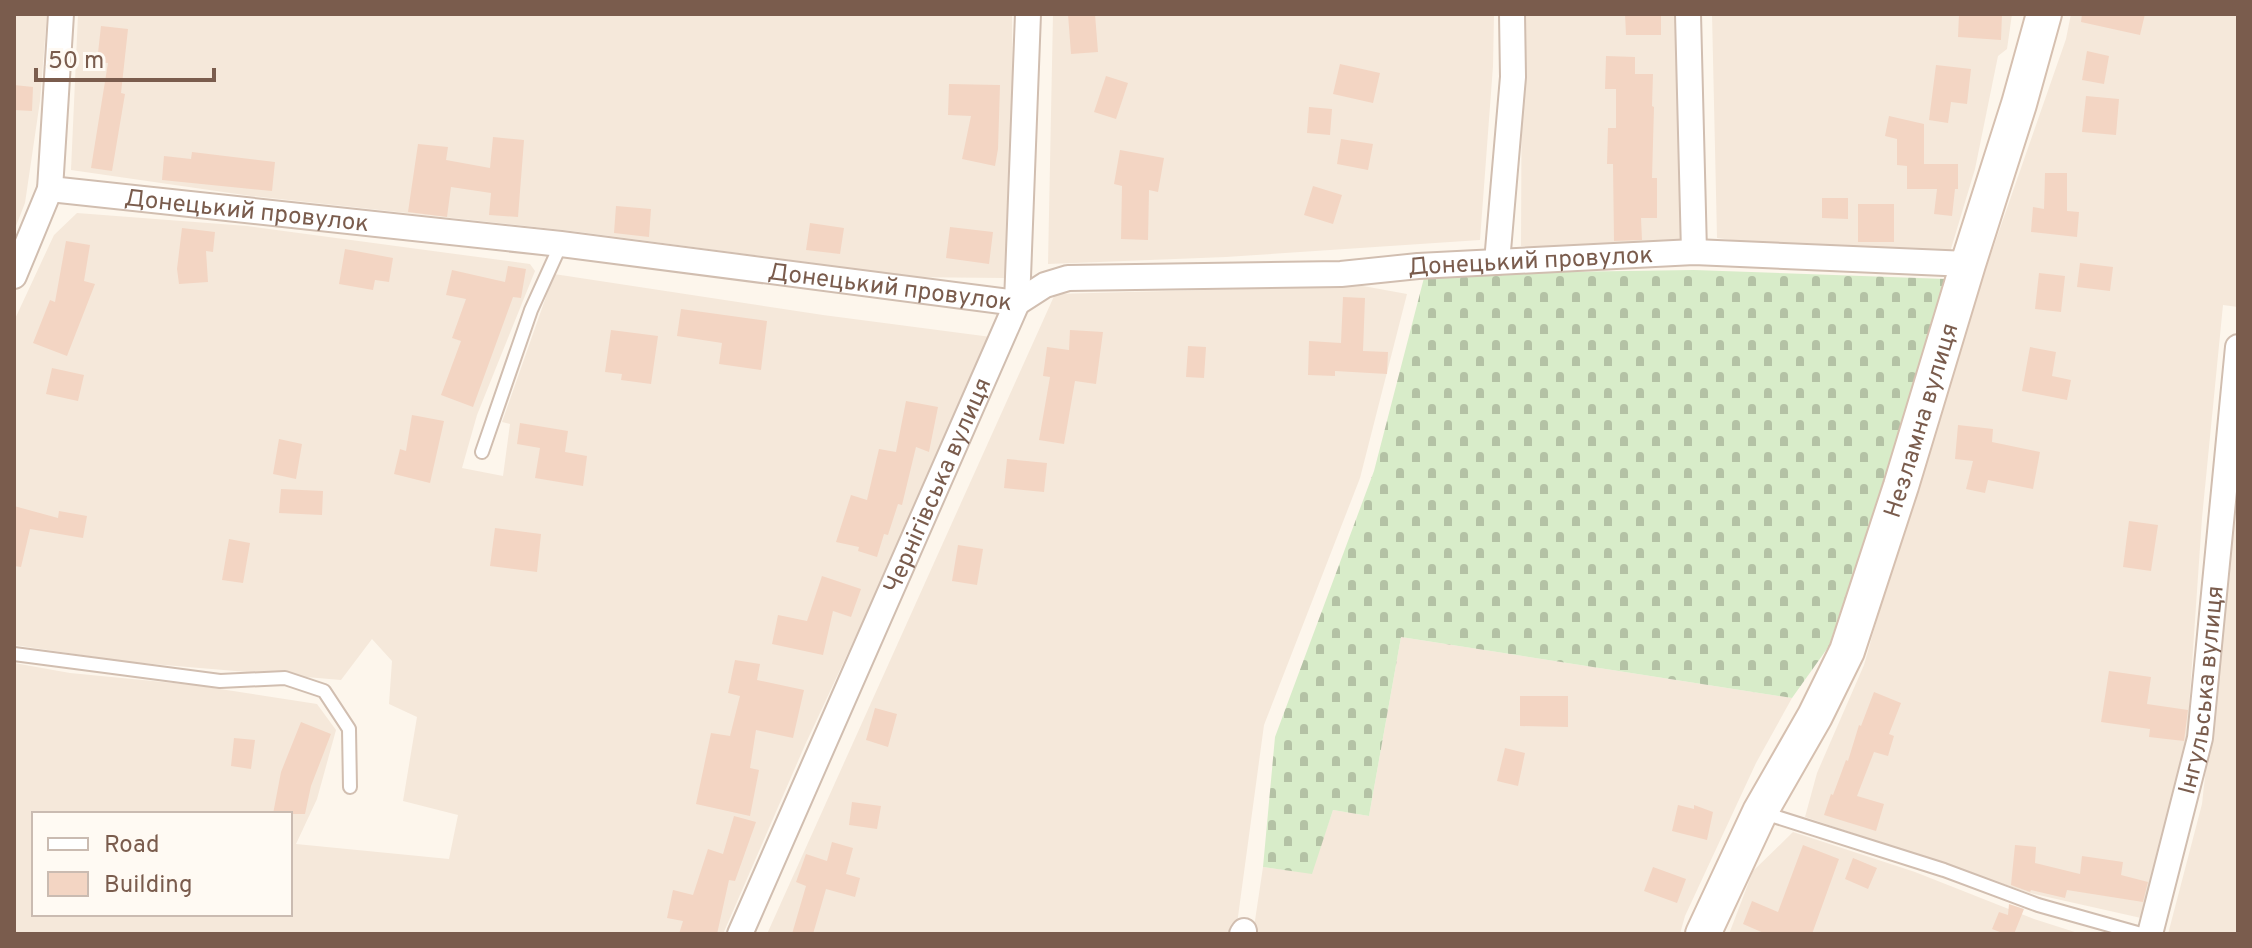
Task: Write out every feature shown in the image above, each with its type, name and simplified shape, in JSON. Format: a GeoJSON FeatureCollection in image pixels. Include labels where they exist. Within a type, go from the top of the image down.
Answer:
{"type":"FeatureCollection","features":[{"type":"Feature","properties":{"kind":"street"},"geometry":{"type":"LineString","coordinates":[[14,276],[50,189],[61,14]]}},
{"type":"Feature","properties":{"kind":"street","name":"Чернігівська вулиця"},"geometry":{"type":"LineString","coordinates":[[740,934],[1017,303],[1028,14]]}},
{"type":"Feature","properties":{"kind":"street"},"geometry":{"type":"LineString","coordinates":[[1497,262],[1513,77],[1512,14]]}},
{"type":"Feature","properties":{"kind":"street"},"geometry":{"type":"LineString","coordinates":[[1688,14],[1694,252]]}},
{"type":"Feature","properties":{"kind":"street","name":"Незламна вулиця"},"geometry":{"type":"LineString","coordinates":[[1703,934],[1760,812],[1815,716],[1847,651],[1901,486],[2044,14]]}},
{"type":"Feature","properties":{"kind":"street","name":"Донецький провулок"},"geometry":{"type":"LineString","coordinates":[[50,189],[561,244],[1017,303],[1045,285],[1068,278],[1341,274],[1418,266],[1694,252],[1968,264]]}},
{"type":"Feature","properties":{"kind":"street","name":"Інгульська вулиця"},"geometry":{"type":"LineString","coordinates":[[2150,934],[2200,738],[2238,347]]}},
{"type":"Feature","properties":{"kind":"lane"},"geometry":{"type":"LineString","coordinates":[[482,452],[531,310],[561,244]]}},
{"type":"Feature","properties":{"kind":"lane"},"geometry":{"type":"LineString","coordinates":[[14,654],[220,681],[285,678],[324,691],[349,729],[350,787]]}},
{"type":"Feature","properties":{"kind":"lane"},"geometry":{"type":"LineString","coordinates":[[1760,812],[1944,870],[2038,905],[2141,934]]}},
{"type":"Feature","properties":{"kind":"shaded area"},"geometry":{"type":"Polygon","coordinates":[[[14,14],[47,14],[40,101],[25,203],[14,231],[14,14]]]}},
{"type":"Feature","properties":{"kind":"shaded area"},"geometry":{"type":"Polygon","coordinates":[[[78,14],[1012,14],[1014,188],[1005,278],[901,277],[572,231],[251,196],[71,170],[78,14]]]}},
{"type":"Feature","properties":{"kind":"shaded area"},"geometry":{"type":"Polygon","coordinates":[[[1053,14],[1494,14],[1480,240],[1226,257],[1048,264],[1053,14]]]}},
{"type":"Feature","properties":{"kind":"shaded area"},"geometry":{"type":"Polygon","coordinates":[[[1522,14],[1677,14],[1685,238],[1674,247],[1560,249],[1521,246],[1522,14]]]}},
{"type":"Feature","properties":{"kind":"shaded area"},"geometry":{"type":"Polygon","coordinates":[[[1712,14],[2012,14],[2007,49],[1998,56],[1975,169],[1950,252],[1762,244],[1717,238],[1712,14]]]}},
{"type":"Feature","properties":{"kind":"shaded area"},"geometry":{"type":"Polygon","coordinates":[[[2071,14],[2238,14],[2238,307],[2223,305],[2202,518],[2187,737],[2150,920],[2030,893],[1805,817],[1817,773],[1864,665],[1937,409],[2066,39],[2071,14]]]}},
{"type":"Feature","properties":{"kind":"shaded area"},"geometry":{"type":"Polygon","coordinates":[[[77,213],[247,226],[530,264],[535,271],[477,415],[462,468],[503,476],[510,424],[502,422],[554,274],[991,337],[964,404],[805,745],[723,934],[14,934],[14,663],[70,673],[194,685],[317,704],[336,730],[317,799],[296,844],[449,859],[458,815],[403,801],[417,717],[389,704],[392,661],[372,639],[341,680],[129,662],[14,645],[14,321],[54,235],[77,213]]]}},
{"type":"Feature","properties":{"kind":"shaded area"},"geometry":{"type":"Polygon","coordinates":[[[1363,286],[1407,294],[1360,478],[1264,725],[1237,924],[1231,934],[767,934],[1055,294],[1363,286]]]}},
{"type":"Feature","properties":{"kind":"shaded area"},"geometry":{"type":"Polygon","coordinates":[[[2238,474],[2238,934],[2168,934],[2202,804],[2238,474]]]}},
{"type":"Feature","properties":{"kind":"shaded area"},"geometry":{"type":"Polygon","coordinates":[[[1401,637],[1792,698],[1756,763],[1685,916],[1680,934],[1253,934],[1263,867],[1311,873],[1333,810],[1369,816],[1401,637]]]}},
{"type":"Feature","properties":{"kind":"shaded area"},"geometry":{"type":"Polygon","coordinates":[[[1793,832],[1915,872],[2081,934],[1729,934],[1753,871],[1793,832]]]}},
{"type":"Feature","properties":{"kind":"green space"},"geometry":{"type":"Polygon","coordinates":[[[1694,270],[1946,279],[1829,646],[1792,698],[1401,637],[1369,816],[1333,810],[1312,874],[1263,867],[1275,737],[1374,471],[1425,274],[1694,270]]]}},
{"type":"Feature","properties":{"kind":"building"},"geometry":{"type":"Polygon","coordinates":[[[1068,14],[1095,14],[1098,52],[1071,54],[1068,14]]]}},
{"type":"Feature","properties":{"kind":"building"},"geometry":{"type":"Polygon","coordinates":[[[1625,14],[1661,14],[1661,35],[1626,35],[1625,14]]]}},
{"type":"Feature","properties":{"kind":"building"},"geometry":{"type":"Polygon","coordinates":[[[1959,14],[2002,14],[2001,40],[1958,37],[1959,14]]]}},
{"type":"Feature","properties":{"kind":"building"},"geometry":{"type":"Polygon","coordinates":[[[2082,14],[2145,14],[2140,35],[2081,22],[2082,14]]]}},
{"type":"Feature","properties":{"kind":"building"},"geometry":{"type":"Polygon","coordinates":[[[101,26],[128,29],[121,93],[125,94],[112,171],[91,168],[108,63],[97,62],[101,26]]]}},
{"type":"Feature","properties":{"kind":"building"},"geometry":{"type":"Polygon","coordinates":[[[2087,51],[2109,56],[2104,84],[2082,80],[2087,51]]]}},
{"type":"Feature","properties":{"kind":"building"},"geometry":{"type":"Polygon","coordinates":[[[1606,56],[1635,57],[1635,74],[1653,74],[1652,178],[1657,178],[1657,218],[1641,218],[1642,240],[1614,241],[1613,164],[1607,164],[1608,128],[1616,128],[1616,89],[1605,89],[1606,56]]]}},
{"type":"Feature","properties":{"kind":"building"},"geometry":{"type":"Polygon","coordinates":[[[1340,64],[1380,73],[1373,103],[1333,94],[1340,64]]]}},
{"type":"Feature","properties":{"kind":"building"},"geometry":{"type":"Polygon","coordinates":[[[1936,65],[1971,69],[1967,104],[1951,102],[1948,123],[1929,120],[1936,65]]]}},
{"type":"Feature","properties":{"kind":"building"},"geometry":{"type":"Polygon","coordinates":[[[1106,76],[1128,83],[1116,119],[1094,112],[1106,76]]]}},
{"type":"Feature","properties":{"kind":"building"},"geometry":{"type":"Polygon","coordinates":[[[949,84],[1000,85],[995,166],[962,159],[971,116],[948,115],[949,84]]]}},
{"type":"Feature","properties":{"kind":"building"},"geometry":{"type":"Polygon","coordinates":[[[14,85],[33,87],[32,111],[14,110],[14,85]]]}},
{"type":"Feature","properties":{"kind":"building"},"geometry":{"type":"Polygon","coordinates":[[[2086,96],[2119,99],[2116,135],[2082,132],[2086,96]]]}},
{"type":"Feature","properties":{"kind":"building"},"geometry":{"type":"Polygon","coordinates":[[[1309,107],[1332,109],[1330,135],[1307,133],[1309,107]]]}},
{"type":"Feature","properties":{"kind":"building"},"geometry":{"type":"Polygon","coordinates":[[[1889,116],[1924,124],[1924,164],[1958,164],[1958,189],[1955,189],[1952,216],[1934,214],[1937,189],[1907,189],[1907,166],[1897,165],[1897,139],[1885,136],[1889,116]]]}},
{"type":"Feature","properties":{"kind":"building"},"geometry":{"type":"Polygon","coordinates":[[[493,137],[524,140],[518,217],[489,215],[491,193],[451,187],[447,217],[408,212],[418,144],[448,147],[446,160],[490,168],[493,137]]]}},
{"type":"Feature","properties":{"kind":"building"},"geometry":{"type":"Polygon","coordinates":[[[1341,139],[1373,144],[1368,170],[1337,164],[1341,139]]]}},
{"type":"Feature","properties":{"kind":"building"},"geometry":{"type":"Polygon","coordinates":[[[1120,150],[1164,158],[1158,192],[1149,190],[1148,240],[1121,239],[1122,186],[1114,184],[1120,150]]]}},
{"type":"Feature","properties":{"kind":"building"},"geometry":{"type":"Polygon","coordinates":[[[192,152],[275,162],[272,191],[162,180],[164,156],[191,159],[192,152]]]}},
{"type":"Feature","properties":{"kind":"building"},"geometry":{"type":"Polygon","coordinates":[[[2045,173],[2067,173],[2067,211],[2079,212],[2077,237],[2031,232],[2033,207],[2044,209],[2045,173]]]}},
{"type":"Feature","properties":{"kind":"building"},"geometry":{"type":"Polygon","coordinates":[[[1313,186],[1342,195],[1333,224],[1304,215],[1313,186]]]}},
{"type":"Feature","properties":{"kind":"building"},"geometry":{"type":"Polygon","coordinates":[[[1822,198],[1848,198],[1848,219],[1822,218],[1822,198]]]}},
{"type":"Feature","properties":{"kind":"building"},"geometry":{"type":"Polygon","coordinates":[[[1858,204],[1894,204],[1894,242],[1858,242],[1858,204]]]}},
{"type":"Feature","properties":{"kind":"building"},"geometry":{"type":"Polygon","coordinates":[[[616,206],[651,209],[649,237],[614,233],[616,206]]]}},
{"type":"Feature","properties":{"kind":"building"},"geometry":{"type":"Polygon","coordinates":[[[810,223],[844,228],[840,254],[806,250],[810,223]]]}},
{"type":"Feature","properties":{"kind":"building"},"geometry":{"type":"Polygon","coordinates":[[[950,227],[993,232],[989,264],[946,258],[950,227]]]}},
{"type":"Feature","properties":{"kind":"building"},"geometry":{"type":"Polygon","coordinates":[[[182,228],[215,232],[213,252],[206,251],[208,282],[179,284],[177,269],[182,228]]]}},
{"type":"Feature","properties":{"kind":"building"},"geometry":{"type":"Polygon","coordinates":[[[66,241],[90,245],[84,281],[95,284],[67,356],[33,343],[50,300],[55,302],[66,241]]]}},
{"type":"Feature","properties":{"kind":"building"},"geometry":{"type":"Polygon","coordinates":[[[345,249],[393,258],[389,282],[375,280],[373,290],[339,284],[345,249]]]}},
{"type":"Feature","properties":{"kind":"building"},"geometry":{"type":"Polygon","coordinates":[[[2080,263],[2113,267],[2110,291],[2077,287],[2080,263]]]}},
{"type":"Feature","properties":{"kind":"building"},"geometry":{"type":"Polygon","coordinates":[[[508,266],[526,269],[521,298],[513,297],[473,407],[441,395],[461,341],[452,338],[466,299],[446,295],[452,270],[505,282],[508,266]]]}},
{"type":"Feature","properties":{"kind":"building"},"geometry":{"type":"Polygon","coordinates":[[[2039,273],[2065,276],[2061,312],[2035,309],[2039,273]]]}},
{"type":"Feature","properties":{"kind":"building"},"geometry":{"type":"Polygon","coordinates":[[[1343,297],[1365,298],[1363,351],[1388,352],[1387,374],[1335,371],[1335,376],[1308,375],[1309,341],[1341,343],[1343,297]]]}},
{"type":"Feature","properties":{"kind":"building"},"geometry":{"type":"Polygon","coordinates":[[[681,309],[767,321],[761,370],[719,364],[722,343],[677,336],[681,309]]]}},
{"type":"Feature","properties":{"kind":"building"},"geometry":{"type":"Polygon","coordinates":[[[611,330],[658,336],[651,384],[621,380],[622,374],[605,372],[611,330]]]}},
{"type":"Feature","properties":{"kind":"building"},"geometry":{"type":"Polygon","coordinates":[[[1070,330],[1103,332],[1096,384],[1075,381],[1064,444],[1039,440],[1050,377],[1043,376],[1047,347],[1069,350],[1070,330]]]}},
{"type":"Feature","properties":{"kind":"building"},"geometry":{"type":"Polygon","coordinates":[[[1188,346],[1206,347],[1204,378],[1186,377],[1188,346]]]}},
{"type":"Feature","properties":{"kind":"building"},"geometry":{"type":"Polygon","coordinates":[[[2030,347],[2056,352],[2052,376],[2071,380],[2067,400],[2022,391],[2030,347]]]}},
{"type":"Feature","properties":{"kind":"building"},"geometry":{"type":"Polygon","coordinates":[[[52,368],[84,375],[78,401],[46,394],[52,368]]]}},
{"type":"Feature","properties":{"kind":"building"},"geometry":{"type":"Polygon","coordinates":[[[906,401],[938,407],[929,452],[916,447],[902,505],[898,504],[877,557],[858,551],[859,547],[836,542],[851,495],[867,500],[879,449],[896,452],[906,401]]]}},
{"type":"Feature","properties":{"kind":"building"},"geometry":{"type":"Polygon","coordinates":[[[412,415],[444,421],[430,483],[394,474],[400,449],[406,451],[412,415]]]}},
{"type":"Feature","properties":{"kind":"building"},"geometry":{"type":"Polygon","coordinates":[[[520,423],[568,431],[565,452],[587,456],[583,486],[535,478],[540,448],[517,444],[520,423]]]}},
{"type":"Feature","properties":{"kind":"building"},"geometry":{"type":"Polygon","coordinates":[[[1958,425],[1993,429],[1992,442],[2040,452],[2033,489],[1988,480],[1985,493],[1966,489],[1973,461],[1955,459],[1958,425]]]}},
{"type":"Feature","properties":{"kind":"building"},"geometry":{"type":"Polygon","coordinates":[[[279,439],[302,444],[296,479],[273,474],[279,439]]]}},
{"type":"Feature","properties":{"kind":"building"},"geometry":{"type":"Polygon","coordinates":[[[1007,459],[1047,463],[1044,492],[1004,488],[1007,459]]]}},
{"type":"Feature","properties":{"kind":"building"},"geometry":{"type":"Polygon","coordinates":[[[281,489],[323,491],[322,515],[279,513],[281,489]]]}},
{"type":"Feature","properties":{"kind":"building"},"geometry":{"type":"Polygon","coordinates":[[[14,506],[58,518],[59,511],[87,516],[83,538],[30,529],[21,567],[14,566],[14,506]]]}},
{"type":"Feature","properties":{"kind":"building"},"geometry":{"type":"Polygon","coordinates":[[[2129,521],[2158,525],[2151,571],[2123,567],[2129,521]]]}},
{"type":"Feature","properties":{"kind":"building"},"geometry":{"type":"Polygon","coordinates":[[[495,528],[541,534],[537,572],[490,566],[495,528]]]}},
{"type":"Feature","properties":{"kind":"building"},"geometry":{"type":"Polygon","coordinates":[[[229,539],[250,543],[243,583],[222,580],[229,539]]]}},
{"type":"Feature","properties":{"kind":"building"},"geometry":{"type":"Polygon","coordinates":[[[958,545],[983,549],[977,585],[952,581],[958,545]]]}},
{"type":"Feature","properties":{"kind":"building"},"geometry":{"type":"Polygon","coordinates":[[[822,576],[861,589],[851,617],[833,611],[823,655],[772,644],[778,615],[807,621],[822,576]]]}},
{"type":"Feature","properties":{"kind":"building"},"geometry":{"type":"Polygon","coordinates":[[[735,660],[760,664],[757,680],[804,690],[793,738],[756,730],[750,768],[759,770],[750,816],[696,804],[711,733],[730,736],[740,696],[728,693],[735,660]]]}},
{"type":"Feature","properties":{"kind":"building"},"geometry":{"type":"Polygon","coordinates":[[[2109,671],[2151,677],[2147,704],[2188,710],[2184,741],[2149,737],[2150,729],[2101,722],[2109,671]]]}},
{"type":"Feature","properties":{"kind":"building"},"geometry":{"type":"Polygon","coordinates":[[[1874,692],[1901,703],[1889,734],[1894,736],[1888,756],[1874,752],[1857,796],[1884,804],[1876,831],[1824,815],[1874,692]]]}},
{"type":"Feature","properties":{"kind":"building"},"geometry":{"type":"Polygon","coordinates":[[[1520,696],[1568,696],[1568,727],[1520,726],[1520,696]]]}},
{"type":"Feature","properties":{"kind":"building"},"geometry":{"type":"Polygon","coordinates":[[[875,708],[897,714],[888,747],[866,740],[875,708]]]}},
{"type":"Feature","properties":{"kind":"building"},"geometry":{"type":"Polygon","coordinates":[[[301,722],[331,734],[311,786],[305,814],[273,812],[281,772],[301,722]]]}},
{"type":"Feature","properties":{"kind":"building"},"geometry":{"type":"Polygon","coordinates":[[[234,738],[255,740],[251,769],[231,766],[234,738]]]}},
{"type":"Feature","properties":{"kind":"building"},"geometry":{"type":"Polygon","coordinates":[[[1505,748],[1525,753],[1518,786],[1497,781],[1505,748]]]}},
{"type":"Feature","properties":{"kind":"building"},"geometry":{"type":"Polygon","coordinates":[[[852,802],[881,806],[877,829],[849,825],[852,802]]]}},
{"type":"Feature","properties":{"kind":"building"},"geometry":{"type":"Polygon","coordinates":[[[1678,805],[1694,809],[1694,805],[1713,812],[1707,840],[1672,831],[1678,805]]]}},
{"type":"Feature","properties":{"kind":"building"},"geometry":{"type":"Polygon","coordinates":[[[734,816],[756,822],[735,881],[729,880],[717,934],[679,934],[683,921],[667,918],[673,890],[693,895],[708,849],[723,854],[734,816]]]}},
{"type":"Feature","properties":{"kind":"building"},"geometry":{"type":"Polygon","coordinates":[[[832,842],[853,848],[846,874],[860,878],[855,897],[826,889],[813,934],[792,934],[806,886],[796,882],[806,854],[827,861],[832,842]]]}},
{"type":"Feature","properties":{"kind":"building"},"geometry":{"type":"Polygon","coordinates":[[[1803,845],[1839,859],[1812,934],[1766,934],[1743,924],[1752,901],[1778,912],[1803,845]]]}},
{"type":"Feature","properties":{"kind":"building"},"geometry":{"type":"Polygon","coordinates":[[[2015,845],[2036,847],[2035,863],[2080,874],[2082,856],[2123,862],[2121,875],[2148,882],[2143,902],[2067,890],[2065,898],[2011,885],[2015,845]]]}},
{"type":"Feature","properties":{"kind":"building"},"geometry":{"type":"Polygon","coordinates":[[[1853,858],[1877,868],[1868,889],[1845,879],[1853,858]]]}},
{"type":"Feature","properties":{"kind":"building"},"geometry":{"type":"Polygon","coordinates":[[[1653,867],[1686,879],[1677,903],[1644,891],[1653,867]]]}},
{"type":"Feature","properties":{"kind":"building"},"geometry":{"type":"Polygon","coordinates":[[[2009,904],[2024,909],[2014,934],[1992,929],[1999,912],[2008,915],[2009,904]]]}}]}
